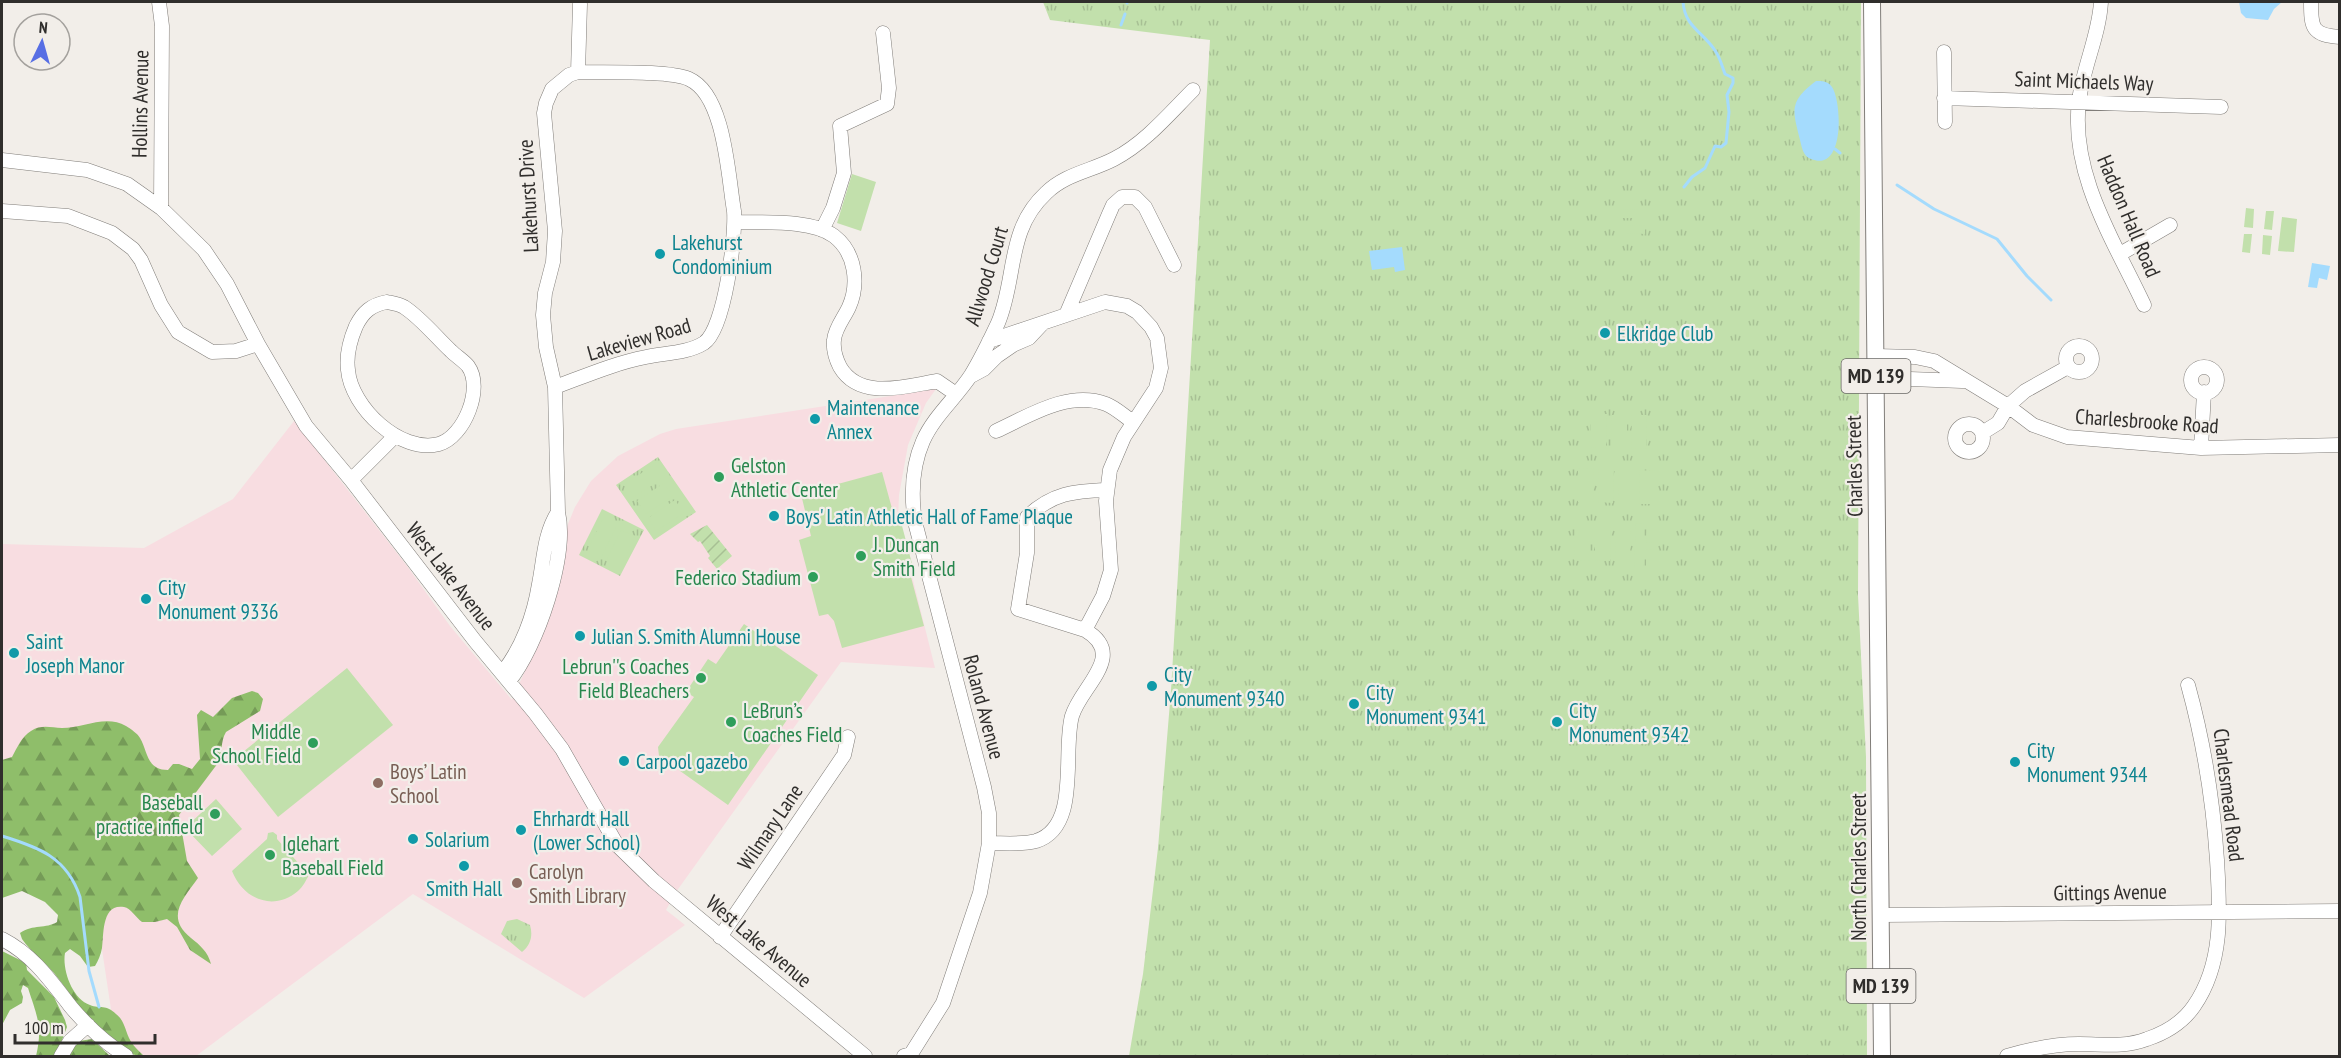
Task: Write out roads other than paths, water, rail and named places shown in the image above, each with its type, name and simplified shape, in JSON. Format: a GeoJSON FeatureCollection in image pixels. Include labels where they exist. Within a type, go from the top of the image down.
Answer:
{"type":"FeatureCollection","features":[{"type":"Feature","properties":{"kind":"main road","name":"Charles Street"},"geometry":{"type":"LineString","coordinates":[[1872,2],[1880,750]]}},
{"type":"Feature","properties":{"kind":"main road","name":"North Charles Street"},"geometry":{"type":"LineString","coordinates":[[1880,750],[1882,1056]]}},
{"type":"Feature","properties":{"kind":"street","name":"Hollins Avenue"},"geometry":{"type":"LineString","coordinates":[[159,2],[162,27],[161,208]]}},
{"type":"Feature","properties":{"kind":"street","name":"Haddon Hall Road"},"geometry":{"type":"LineString","coordinates":[[2101,2],[2097,33],[2079,102],[2079,141],[2094,198],[2144,305]]}},
{"type":"Feature","properties":{"kind":"street"},"geometry":{"type":"LineString","coordinates":[[2311,2],[2311,20],[2314,29],[2322,35],[2340,37]]}},
{"type":"Feature","properties":{"kind":"street"},"geometry":{"type":"LineString","coordinates":[[578,72],[580,4]]}},
{"type":"Feature","properties":{"kind":"street"},"geometry":{"type":"LineString","coordinates":[[822,230],[833,208],[844,172],[840,126],[887,104],[889,88],[883,33]]}},
{"type":"Feature","properties":{"kind":"street"},"geometry":{"type":"LineString","coordinates":[[1944,52],[1945,122]]}},
{"type":"Feature","properties":{"kind":"street","name":"Lakeview Road"},"geometry":{"type":"LineString","coordinates":[[555,387],[645,357],[681,351],[706,342],[716,327],[721,309],[729,273],[735,222],[722,139],[715,112],[704,91],[690,80],[670,76],[578,72]]}},
{"type":"Feature","properties":{"kind":"street","name":"Lakehurst Drive"},"geometry":{"type":"LineString","coordinates":[[505,677],[528,652],[549,595],[561,524],[558,512],[555,387],[546,347],[543,315],[545,293],[553,262],[555,231],[544,113],[552,89],[569,75],[578,72]]}},
{"type":"Feature","properties":{"kind":"street","name":"Allwood Court"},"geometry":{"type":"LineString","coordinates":[[971,376],[999,321],[1017,237],[1037,202],[1059,183],[1115,158],[1129,149],[1144,138],[1193,90]]}},
{"type":"Feature","properties":{"kind":"street","name":"Saint Michaels Way"},"geometry":{"type":"LineString","coordinates":[[1944,98],[2221,107]]}},
{"type":"Feature","properties":{"kind":"street","name":"West Lake Avenue"},"geometry":{"type":"LineString","coordinates":[[2,160],[53,165],[99,173],[127,184],[161,208],[204,250],[227,284],[258,344],[306,426],[562,749],[617,845],[638,867],[720,937],[865,1056]]}},
{"type":"Feature","properties":{"kind":"street"},"geometry":{"type":"LineString","coordinates":[[1066,315],[1113,205],[1122,197],[1135,197],[1146,207],[1174,265]]}},
{"type":"Feature","properties":{"kind":"street"},"geometry":{"type":"LineString","coordinates":[[2,211],[68,216],[112,233],[133,249],[141,260],[161,305],[178,332],[212,352],[236,351],[258,344]]}},
{"type":"Feature","properties":{"kind":"street"},"geometry":{"type":"LineString","coordinates":[[735,222],[792,224],[822,230],[842,245],[853,267],[855,285],[834,340],[837,362],[851,380],[873,388],[886,389],[937,381],[956,394]]}},
{"type":"Feature","properties":{"kind":"street"},"geometry":{"type":"LineString","coordinates":[[2120,254],[2170,225]]}},
{"type":"Feature","properties":{"kind":"street"},"geometry":{"type":"LineString","coordinates":[[387,302],[403,306],[468,367],[472,385],[467,416],[446,441],[423,444],[395,436],[367,412],[354,391],[348,371],[350,341],[360,317],[376,304],[387,302]]}},
{"type":"Feature","properties":{"kind":"street"},"geometry":{"type":"LineString","coordinates":[[989,341],[1094,304],[1116,303],[1137,312],[1151,327],[1157,338],[1161,357],[1159,380],[1149,401],[1119,445],[1110,470],[1107,490],[1111,570],[1103,596],[1085,630]]}},
{"type":"Feature","properties":{"kind":"street"},"geometry":{"type":"LineString","coordinates":[[971,376],[984,369],[1013,345],[1029,338],[1044,323]]}},
{"type":"Feature","properties":{"kind":"street","name":"Charlesbrooke Road"},"geometry":{"type":"LineString","coordinates":[[1876,356],[1915,357],[1934,361],[2008,406],[2033,425],[2067,437],[2201,448],[2340,445]]}},
{"type":"Feature","properties":{"kind":"street"},"geometry":{"type":"LineString","coordinates":[[1982,433],[1998,423],[2008,406],[2032,386],[2068,367]]}},
{"type":"Feature","properties":{"kind":"street","name":"Roland Avenue"},"geometry":{"type":"LineString","coordinates":[[909,1056],[943,1003],[980,893],[986,870],[989,843],[989,813],[984,787],[918,538],[913,509],[914,475],[922,442],[932,424],[971,376]]}},
{"type":"Feature","properties":{"kind":"street","name":"Charlesbrooke Road"},"geometry":{"type":"LineString","coordinates":[[1876,385],[1890,385],[1900,380],[1910,379],[1938,378],[1967,381]]}},
{"type":"Feature","properties":{"kind":"street"},"geometry":{"type":"LineString","coordinates":[[2201,448],[2204,392]]}},
{"type":"Feature","properties":{"kind":"street"},"geometry":{"type":"LineString","coordinates":[[996,431],[1060,403],[1082,400],[1107,405],[1133,422]]}},
{"type":"Feature","properties":{"kind":"street"},"geometry":{"type":"LineString","coordinates":[[351,480],[395,436]]}},
{"type":"Feature","properties":{"kind":"street"},"geometry":{"type":"LineString","coordinates":[[989,843],[1026,843],[1048,835],[1057,826],[1065,807],[1073,714],[1082,693],[1097,674],[1102,663],[1102,650],[1094,635],[1085,630],[1018,609],[1027,553],[1027,517],[1050,499],[1081,491],[1107,490]]}},
{"type":"Feature","properties":{"kind":"street","name":"Charlesmead Road"},"geometry":{"type":"LineString","coordinates":[[2007,1056],[2062,1044],[2107,1051],[2134,1043],[2161,1033],[2182,1019],[2201,995],[2212,966],[2220,912],[2211,792],[2201,734],[2188,685]]}},
{"type":"Feature","properties":{"kind":"street","name":"Wilmary Lane"},"geometry":{"type":"LineString","coordinates":[[720,937],[844,754],[848,737]]}},
{"type":"Feature","properties":{"kind":"street","name":"Gittings Avenue"},"geometry":{"type":"LineString","coordinates":[[1881,915],[2340,911]]}},
{"type":"Feature","properties":{"kind":"street"},"geometry":{"type":"LineString","coordinates":[[2,939],[44,970],[88,1025],[126,1056]]}},
{"type":"Feature","properties":{"kind":"street"},"geometry":{"type":"LineString","coordinates":[[61,1056],[70,1041],[88,1025]]}},
{"type":"Feature","properties":{"kind":"water"},"geometry":{"type":"Polygon","coordinates":[[[2239,2],[2282,2],[2274,9],[2268,20],[2246,18],[2241,13],[2239,2]]]}},
{"type":"Feature","properties":{"kind":"water"},"geometry":{"type":"Polygon","coordinates":[[[1816,81],[1825,82],[1832,87],[1839,120],[1835,146],[1830,156],[1822,161],[1808,158],[1805,154],[1801,146],[1795,114],[1797,101],[1816,81]]]}},
{"type":"Feature","properties":{"kind":"water"},"geometry":{"type":"Polygon","coordinates":[[[1402,247],[1405,270],[1395,272],[1394,267],[1372,270],[1369,251],[1402,247]]]}},
{"type":"Feature","properties":{"kind":"water"},"geometry":{"type":"Polygon","coordinates":[[[2312,263],[2330,266],[2327,280],[2319,278],[2317,288],[2308,287],[2312,263]]]}},
{"type":"Feature","properties":{"kind":"waterway"},"geometry":{"type":"LineString","coordinates":[[1683,2],[1687,18],[1716,52],[1725,74],[1733,78],[1727,95],[1729,112],[1726,143],[1721,147],[1715,146],[1705,168],[1692,177],[1684,187]]}},
{"type":"Feature","properties":{"kind":"waterway"},"geometry":{"type":"LineString","coordinates":[[1121,25],[1125,14]]}},
{"type":"Feature","properties":{"kind":"waterway"},"geometry":{"type":"LineString","coordinates":[[1835,149],[1840,153]]}},
{"type":"Feature","properties":{"kind":"waterway"},"geometry":{"type":"LineString","coordinates":[[1897,185],[1934,209],[1997,239],[2027,276],[2051,300]]}},
{"type":"Feature","properties":{"kind":"waterway"},"geometry":{"type":"LineString","coordinates":[[2,836],[50,856],[59,863],[74,883],[80,897],[89,971],[99,1007]]}},
{"type":"Feature","properties":{"kind":"place","name":"Lakehurst Condominium"},"geometry":{"type":"Point","coordinates":[660,254]}},
{"type":"Feature","properties":{"kind":"place","name":"Elkridge Club"},"geometry":{"type":"Point","coordinates":[1605,333]}},
{"type":"Feature","properties":{"kind":"place","name":"Maintenance Annex"},"geometry":{"type":"Point","coordinates":[815,419]}},
{"type":"Feature","properties":{"kind":"place","name":"Gelston Athletic Center"},"geometry":{"type":"Point","coordinates":[719,477]}},
{"type":"Feature","properties":{"kind":"place","name":"Boys' Latin Athletic Hall of Fame Plaque"},"geometry":{"type":"Point","coordinates":[774,516]}},
{"type":"Feature","properties":{"kind":"place","name":"J. Duncan Smith Field"},"geometry":{"type":"Point","coordinates":[861,556]}},
{"type":"Feature","properties":{"kind":"place","name":"Federico Stadium"},"geometry":{"type":"Point","coordinates":[813,577]}},
{"type":"Feature","properties":{"kind":"place","name":"City Monument 9336"},"geometry":{"type":"Point","coordinates":[146,599]}},
{"type":"Feature","properties":{"kind":"place","name":"Julian S. Smith Alumni House"},"geometry":{"type":"Point","coordinates":[580,636]}},
{"type":"Feature","properties":{"kind":"place","name":"Saint Joseph Manor"},"geometry":{"type":"Point","coordinates":[14,653]}},
{"type":"Feature","properties":{"kind":"place","name":"Lebrun''s Coaches Field Bleachers"},"geometry":{"type":"Point","coordinates":[701,678]}},
{"type":"Feature","properties":{"kind":"place","name":"City Monument 9340"},"geometry":{"type":"Point","coordinates":[1152,686]}},
{"type":"Feature","properties":{"kind":"place","name":"City Monument 9341"},"geometry":{"type":"Point","coordinates":[1354,704]}},
{"type":"Feature","properties":{"kind":"place","name":"LeBrun’s Coaches Field"},"geometry":{"type":"Point","coordinates":[731,722]}},
{"type":"Feature","properties":{"kind":"place","name":"City Monument 9342"},"geometry":{"type":"Point","coordinates":[1557,722]}},
{"type":"Feature","properties":{"kind":"place","name":"Middle School Field"},"geometry":{"type":"Point","coordinates":[313,743]}},
{"type":"Feature","properties":{"kind":"place","name":"Carpool gazebo"},"geometry":{"type":"Point","coordinates":[624,761]}},
{"type":"Feature","properties":{"kind":"place","name":"City Monument 9344"},"geometry":{"type":"Point","coordinates":[2015,762]}},
{"type":"Feature","properties":{"kind":"place","name":"Boys’ Latin School"},"geometry":{"type":"Point","coordinates":[378,783]}},
{"type":"Feature","properties":{"kind":"place","name":"Baseball practice infield"},"geometry":{"type":"Point","coordinates":[215,814]}},
{"type":"Feature","properties":{"kind":"place","name":"Ehrhardt Hall (Lower School)"},"geometry":{"type":"Point","coordinates":[521,830]}},
{"type":"Feature","properties":{"kind":"place","name":"Solarium"},"geometry":{"type":"Point","coordinates":[413,839]}},
{"type":"Feature","properties":{"kind":"place","name":"Iglehart Baseball Field"},"geometry":{"type":"Point","coordinates":[270,855]}},
{"type":"Feature","properties":{"kind":"place","name":"Smith Hall"},"geometry":{"type":"Point","coordinates":[464,866]}},
{"type":"Feature","properties":{"kind":"place","name":"Carolyn Smith Library"},"geometry":{"type":"Point","coordinates":[517,883]}}]}
